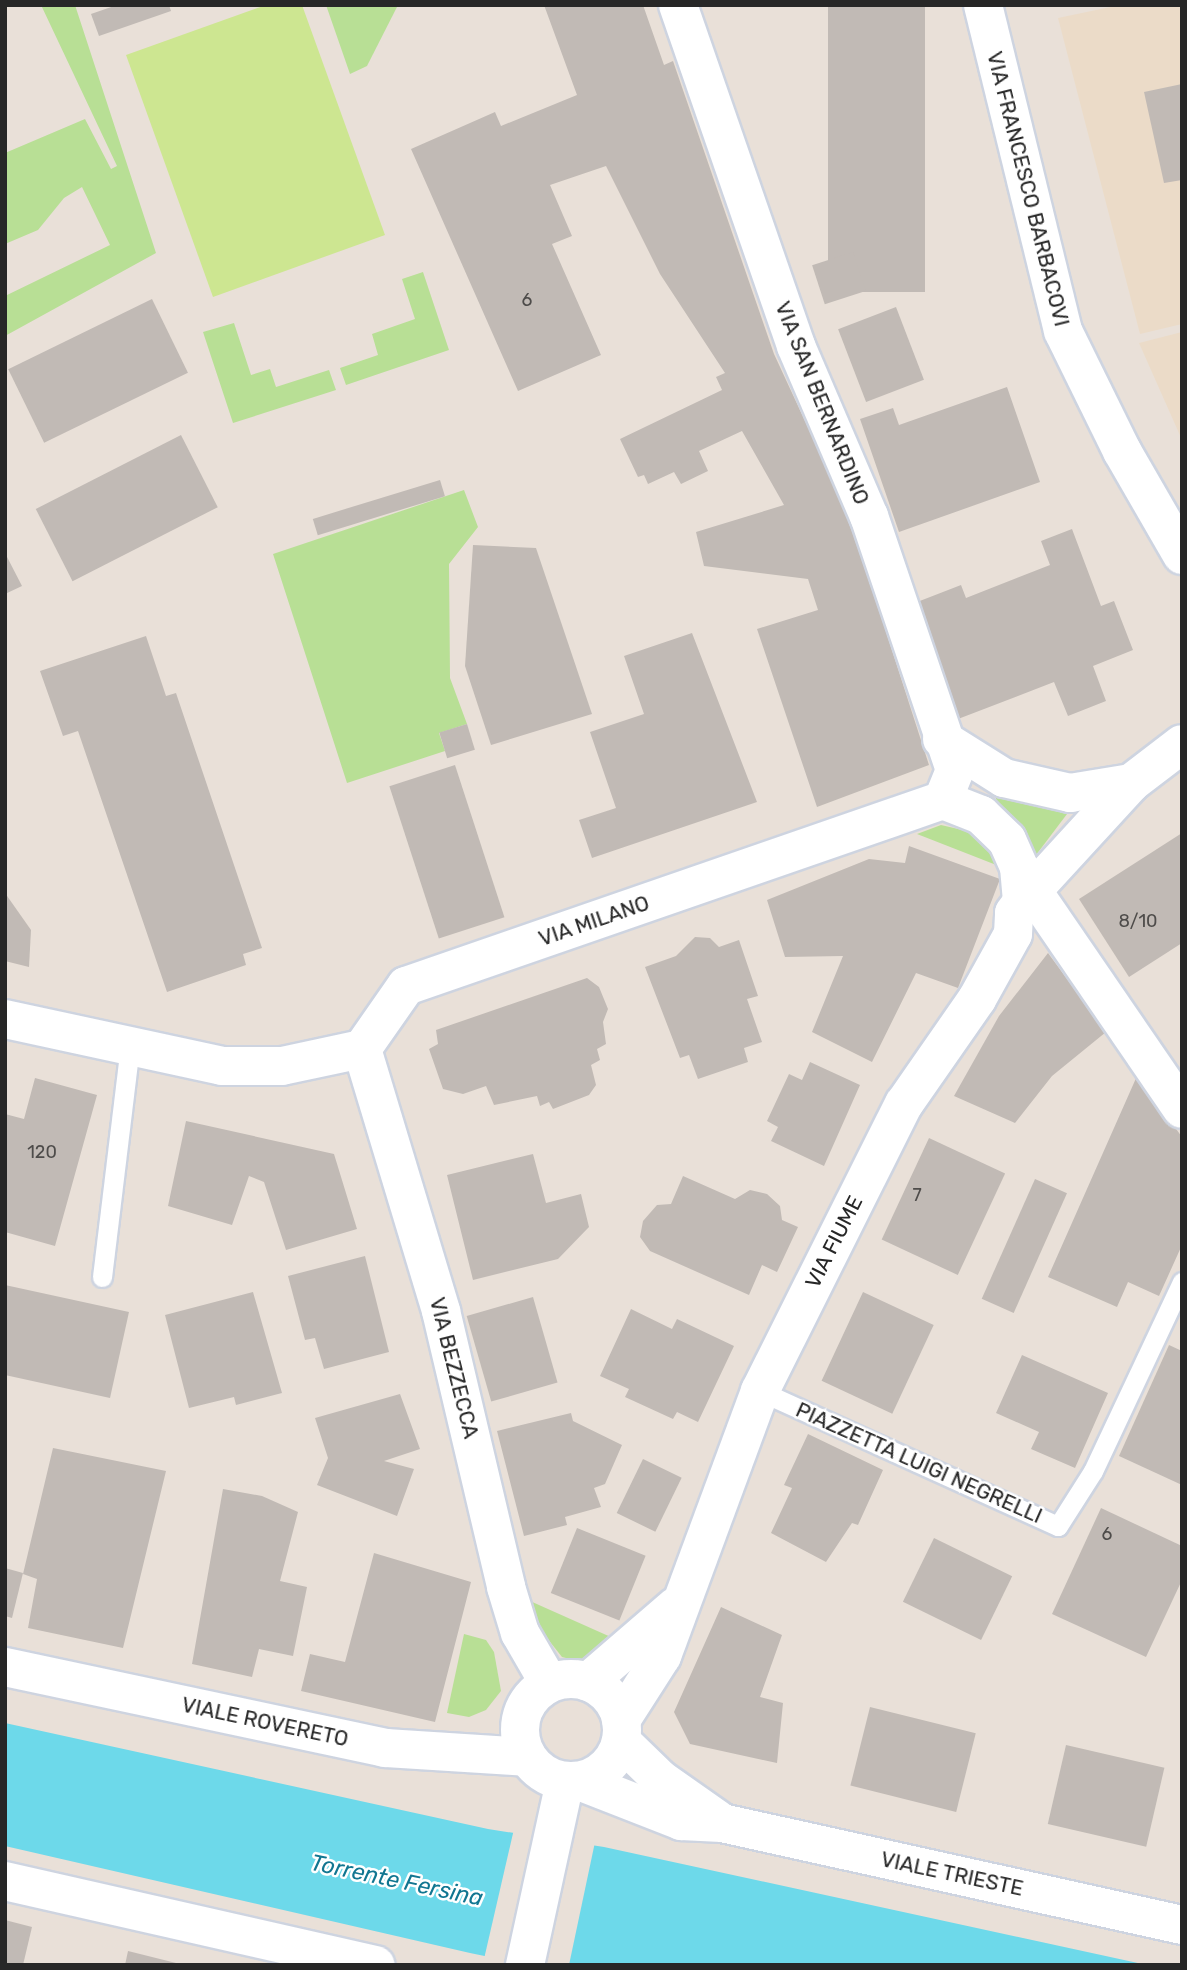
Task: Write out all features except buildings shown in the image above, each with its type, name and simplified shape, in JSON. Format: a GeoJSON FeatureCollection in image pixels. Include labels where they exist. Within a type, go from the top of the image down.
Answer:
{"type":"FeatureCollection","features":[{"type":"Feature","properties":{"kind":"street","name":"VIA SAN BERNARDINO"},"geometry":{"type":"LineString","coordinates":[[678,5],[796,346],[869,516],[942,739],[955,770],[943,800]]}},
{"type":"Feature","properties":{"kind":"street","name":"VIA FRANCESCO BARBACOVI"},"geometry":{"type":"LineString","coordinates":[[983,5],[1063,331],[1122,451],[1182,555]]}},
{"type":"Feature","properties":{"kind":"street"},"geometry":{"type":"LineString","coordinates":[[942,739],[1004,778],[1070,793],[1132,783]]}},
{"type":"Feature","properties":{"kind":"street"},"geometry":{"type":"LineString","coordinates":[[1027,896],[1132,783],[1182,744]]}},
{"type":"Feature","properties":{"kind":"street"},"geometry":{"type":"LineString","coordinates":[[943,800],[981,815],[1007,840],[1019,867],[1027,896],[1182,1109]]}},
{"type":"Feature","properties":{"kind":"street","name":"VIA MILANO"},"geometry":{"type":"LineString","coordinates":[[362,1049],[406,986],[943,800]]}},
{"type":"Feature","properties":{"kind":"street","name":"VIA FIUME"},"geometry":{"type":"LineString","coordinates":[[621,1730],[662,1656],[760,1391],[904,1104],[977,999],[1013,934],[1014,913],[1027,896]]}},
{"type":"Feature","properties":{"kind":"street"},"geometry":{"type":"LineString","coordinates":[[5,1019],[222,1066],[282,1066],[362,1049]]}},
{"type":"Feature","properties":{"kind":"street","name":"VIA BEZZECCA"},"geometry":{"type":"LineString","coordinates":[[362,1049],[442,1311],[506,1587],[520,1633],[549,1684]]}},
{"type":"Feature","properties":{"kind":"street","name":"VIA FIUME"},"geometry":{"type":"LineString","coordinates":[[588,1682],[680,1602]]}},
{"type":"Feature","properties":{"kind":"street","name":"VIALE ROVERETO"},"geometry":{"type":"LineString","coordinates":[[5,1667],[385,1748],[527,1757]]}},
{"type":"Feature","properties":{"kind":"street"},"geometry":{"type":"LineString","coordinates":[[588,1682],[611,1698],[621,1730],[609,1764],[572,1781],[544,1774],[527,1757],[520,1729],[523,1711],[549,1684],[588,1682]]}},
{"type":"Feature","properties":{"kind":"street","name":"VIALE TRIESTE"},"geometry":{"type":"LineString","coordinates":[[621,1730],[660,1779],[722,1823]]}},
{"type":"Feature","properties":{"kind":"street"},"geometry":{"type":"LineString","coordinates":[[525,1965],[555,1829],[572,1781]]}},
{"type":"Feature","properties":{"kind":"street","name":"VIALE TRIESTE"},"geometry":{"type":"LineString","coordinates":[[572,1781],[681,1821],[722,1823],[1182,1924]]}},
{"type":"Feature","properties":{"kind":"street"},"geometry":{"type":"LineString","coordinates":[[5,1881],[376,1965]]}},
{"type":"Feature","properties":{"kind":"lane"},"geometry":{"type":"LineString","coordinates":[[102,1277],[130,1047]]}},
{"type":"Feature","properties":{"kind":"lane","name":"PIAZZETTA LUIGI NEGRELLI"},"geometry":{"type":"LineString","coordinates":[[760,1391],[1058,1526],[1093,1471],[1182,1282]]}},
{"type":"Feature","properties":{"kind":"shaded area"},"geometry":{"type":"Polygon","coordinates":[[[1120,5],[1182,5],[1182,324],[1140,334],[1058,18],[1120,5]]]}},
{"type":"Feature","properties":{"kind":"shaded area"},"geometry":{"type":"Polygon","coordinates":[[[1182,332],[1182,440],[1139,343],[1182,332]]]}},
{"type":"Feature","properties":{"kind":"green space"},"geometry":{"type":"Polygon","coordinates":[[[41,5],[75,5],[156,253],[5,336],[5,296],[110,245],[82,187],[64,198],[38,230],[5,244],[5,153],[85,119],[111,169],[117,166],[41,5]]]}},
{"type":"Feature","properties":{"kind":"green space"},"geometry":{"type":"Polygon","coordinates":[[[266,5],[302,5],[385,235],[213,297],[126,55],[266,5]]]}},
{"type":"Feature","properties":{"kind":"green space"},"geometry":{"type":"Polygon","coordinates":[[[326,5],[398,5],[367,66],[350,74],[326,5]]]}},
{"type":"Feature","properties":{"kind":"green space"},"geometry":{"type":"Polygon","coordinates":[[[423,272],[449,350],[346,385],[340,368],[378,355],[372,334],[415,319],[402,279],[423,272]]]}},
{"type":"Feature","properties":{"kind":"green space"},"geometry":{"type":"Polygon","coordinates":[[[234,323],[251,375],[270,369],[276,387],[329,370],[336,390],[233,423],[203,332],[234,323]]]}},
{"type":"Feature","properties":{"kind":"green space"},"geometry":{"type":"Polygon","coordinates":[[[464,490],[478,527],[449,564],[450,678],[467,724],[439,733],[445,751],[347,783],[273,554],[464,490]]]}},
{"type":"Feature","properties":{"kind":"green space"},"geometry":{"type":"Polygon","coordinates":[[[996,791],[1067,814],[1030,863],[996,805],[996,791]]]}},
{"type":"Feature","properties":{"kind":"green space"},"geometry":{"type":"Polygon","coordinates":[[[941,825],[984,835],[1004,868],[917,834],[941,825]]]}},
{"type":"Feature","properties":{"kind":"green space"},"geometry":{"type":"Polygon","coordinates":[[[530,1601],[622,1642],[582,1662],[562,1657],[543,1633],[530,1601]]]}},
{"type":"Feature","properties":{"kind":"green space"},"geometry":{"type":"Polygon","coordinates":[[[464,1634],[486,1640],[494,1652],[501,1691],[486,1710],[469,1717],[447,1713],[464,1634]]]}},
{"type":"Feature","properties":{"kind":"water","name":"Torrente Fersina"},"geometry":{"type":"Polygon","coordinates":[[[5,1723],[488,1829],[604,1847],[1147,1965],[529,1965],[470,1953],[5,1846],[5,1723]]]}},
{"type":"Feature","properties":{"kind":"pier"},"geometry":{"type":"Polygon","coordinates":[[[514,1829],[595,1842],[569,1965],[484,1959],[514,1829]]]}}]}
